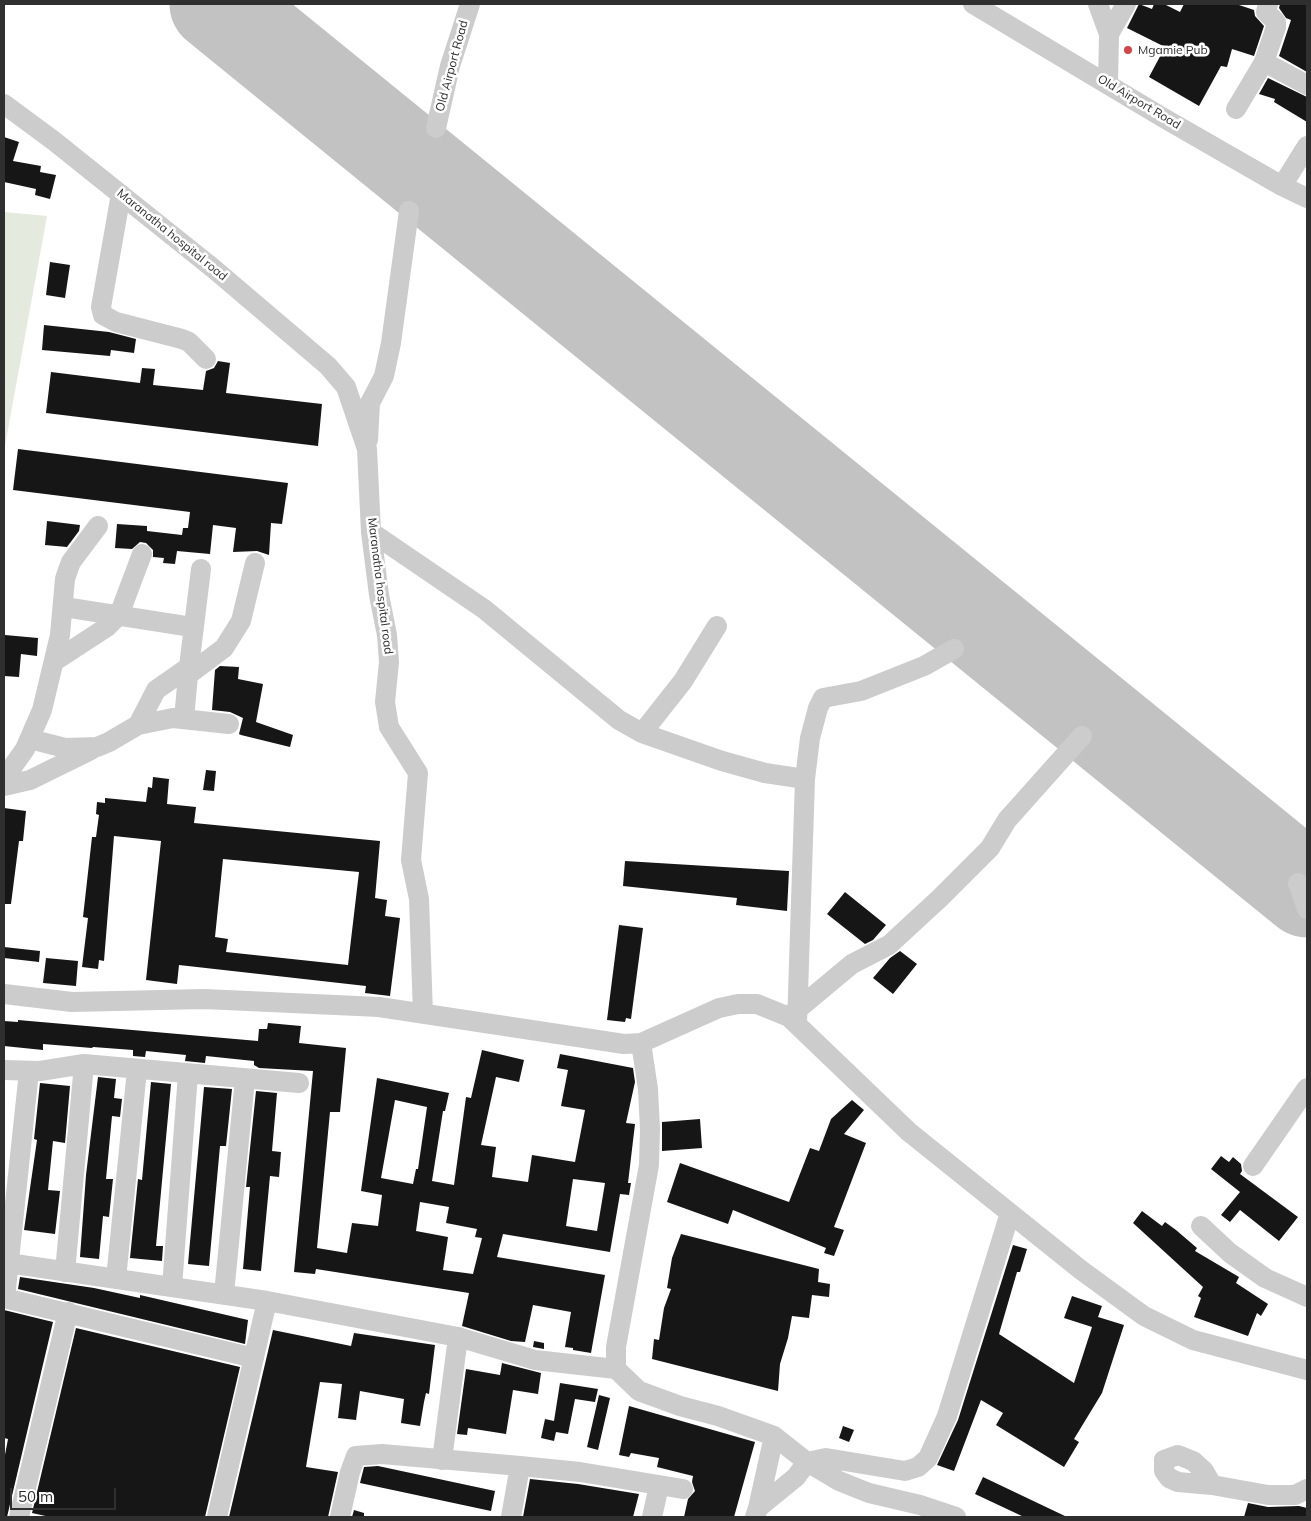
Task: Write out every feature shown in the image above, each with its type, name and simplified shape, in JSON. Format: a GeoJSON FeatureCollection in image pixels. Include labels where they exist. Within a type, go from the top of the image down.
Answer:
{"type":"FeatureCollection","features":[{"type":"Feature","properties":{"kind":"street","name":"Old Airport Road"},"geometry":{"type":"LineString","coordinates":[[436,128],[450,66],[470,4]]}},
{"type":"Feature","properties":{"kind":"street","name":"Old Airport Road"},"geometry":{"type":"LineString","coordinates":[[973,4],[1282,186],[1307,198]]}},
{"type":"Feature","properties":{"kind":"street"},"geometry":{"type":"LineString","coordinates":[[1098,4],[1109,34],[1108,83]]}},
{"type":"Feature","properties":{"kind":"street"},"geometry":{"type":"LineString","coordinates":[[1109,34],[1126,4]]}},
{"type":"Feature","properties":{"kind":"street"},"geometry":{"type":"LineString","coordinates":[[1236,109],[1264,62],[1276,27],[1276,22],[1266,12],[1268,4]]}},
{"type":"Feature","properties":{"kind":"street"},"geometry":{"type":"LineString","coordinates":[[1264,62],[1307,85]]}},
{"type":"Feature","properties":{"kind":"street","name":"Maranatha hospital road"},"geometry":{"type":"LineString","coordinates":[[4,104],[54,141],[207,263],[328,366],[346,388],[367,449],[371,532],[378,595],[388,635],[389,662],[386,702],[389,726],[418,773],[411,860],[419,899],[423,1014]]}},
{"type":"Feature","properties":{"kind":"street"},"geometry":{"type":"LineString","coordinates":[[1282,186],[1307,146]]}},
{"type":"Feature","properties":{"kind":"street"},"geometry":{"type":"LineString","coordinates":[[121,194],[101,307],[103,315],[116,322],[182,339],[189,342],[206,359]]}},
{"type":"Feature","properties":{"kind":"street"},"geometry":{"type":"LineString","coordinates":[[367,449],[370,403],[384,376],[391,343],[409,211]]}},
{"type":"Feature","properties":{"kind":"street"},"geometry":{"type":"LineString","coordinates":[[4,779],[30,739],[42,710],[55,661],[64,607],[65,579],[71,562],[98,526]]}},
{"type":"Feature","properties":{"kind":"street"},"geometry":{"type":"LineString","coordinates":[[371,532],[484,609],[618,720],[642,733],[722,761],[765,773],[805,779]]}},
{"type":"Feature","properties":{"kind":"street"},"geometry":{"type":"LineString","coordinates":[[55,661],[107,627],[119,615],[142,554]]}},
{"type":"Feature","properties":{"kind":"street"},"geometry":{"type":"LineString","coordinates":[[138,725],[156,690],[224,648],[241,621],[255,563]]}},
{"type":"Feature","properties":{"kind":"street"},"geometry":{"type":"LineString","coordinates":[[184,719],[192,627],[201,568]]}},
{"type":"Feature","properties":{"kind":"street"},"geometry":{"type":"LineString","coordinates":[[64,607],[192,627]]}},
{"type":"Feature","properties":{"kind":"street"},"geometry":{"type":"LineString","coordinates":[[642,733],[683,681],[717,626]]}},
{"type":"Feature","properties":{"kind":"street"},"geometry":{"type":"LineString","coordinates":[[794,1017],[805,779],[810,738],[818,708],[824,698],[861,691],[924,666],[954,649]]}},
{"type":"Feature","properties":{"kind":"street"},"geometry":{"type":"LineString","coordinates":[[4,786],[30,780],[119,737],[138,725],[173,718],[229,724]]}},
{"type":"Feature","properties":{"kind":"street"},"geometry":{"type":"LineString","coordinates":[[794,1017],[852,964],[888,946],[940,898],[990,848],[1007,820],[1082,736]]}},
{"type":"Feature","properties":{"kind":"street"},"geometry":{"type":"LineString","coordinates":[[30,739],[65,748],[97,747]]}},
{"type":"Feature","properties":{"kind":"street"},"geometry":{"type":"LineString","coordinates":[[1298,883],[1307,909]]}},
{"type":"Feature","properties":{"kind":"street"},"geometry":{"type":"LineString","coordinates":[[4,994],[72,1002],[264,1001],[379,1007],[624,1044],[641,1042],[719,1008],[738,1004],[757,1004],[794,1017],[909,1132],[1081,1270],[1144,1316],[1193,1340],[1307,1370]]}},
{"type":"Feature","properties":{"kind":"street"},"geometry":{"type":"LineString","coordinates":[[641,1042],[648,1089],[649,1165],[616,1347],[616,1369],[625,1380],[639,1391],[774,1436],[807,1462],[839,1481],[869,1493],[920,1505],[956,1517]]}},
{"type":"Feature","properties":{"kind":"street"},"geometry":{"type":"LineString","coordinates":[[64,1272],[84,1064]]}},
{"type":"Feature","properties":{"kind":"street"},"geometry":{"type":"LineString","coordinates":[[4,1070],[29,1071],[84,1064],[299,1083]]}},
{"type":"Feature","properties":{"kind":"street"},"geometry":{"type":"LineString","coordinates":[[116,1279],[136,1070]]}},
{"type":"Feature","properties":{"kind":"street"},"geometry":{"type":"LineString","coordinates":[[29,1071],[4,1298],[254,1358]]}},
{"type":"Feature","properties":{"kind":"street"},"geometry":{"type":"LineString","coordinates":[[172,1287],[188,1074]]}},
{"type":"Feature","properties":{"kind":"street"},"geometry":{"type":"LineString","coordinates":[[224,1294],[245,1079]]}},
{"type":"Feature","properties":{"kind":"street"},"geometry":{"type":"LineString","coordinates":[[1253,1166],[1307,1088]]}},
{"type":"Feature","properties":{"kind":"street"},"geometry":{"type":"LineString","coordinates":[[756,1513],[796,1477],[807,1462],[826,1458],[905,1471],[918,1467],[928,1458],[947,1416],[1010,1213]]}},
{"type":"Feature","properties":{"kind":"street"},"geometry":{"type":"LineString","coordinates":[[1201,1226],[1230,1253],[1265,1278],[1307,1297]]}},
{"type":"Feature","properties":{"kind":"street"},"geometry":{"type":"LineString","coordinates":[[8,1263],[267,1301],[458,1337],[535,1360],[616,1369]]}},
{"type":"Feature","properties":{"kind":"street"},"geometry":{"type":"LineString","coordinates":[[217,1517],[267,1301]]}},
{"type":"Feature","properties":{"kind":"street"},"geometry":{"type":"LineString","coordinates":[[19,1517],[68,1312]]}},
{"type":"Feature","properties":{"kind":"street"},"geometry":{"type":"LineString","coordinates":[[442,1460],[458,1337]]}},
{"type":"Feature","properties":{"kind":"street"},"geometry":{"type":"LineString","coordinates":[[756,1513],[774,1436]]}},
{"type":"Feature","properties":{"kind":"street"},"geometry":{"type":"LineString","coordinates":[[340,1517],[350,1472],[356,1456],[382,1454],[580,1472],[683,1489]]}},
{"type":"Feature","properties":{"kind":"street"},"geometry":{"type":"LineString","coordinates":[[511,1517],[520,1466]]}},
{"type":"Feature","properties":{"kind":"street"},"geometry":{"type":"LineString","coordinates":[[1212,1485],[1268,1495],[1295,1495],[1307,1489]]}},
{"type":"Feature","properties":{"kind":"street"},"geometry":{"type":"LineString","coordinates":[[652,1517],[660,1486]]}},
{"type":"Feature","properties":{"kind":"shaded area"},"geometry":{"type":"Polygon","coordinates":[[[4,212],[47,216],[4,451],[4,212]]]}},
{"type":"Feature","properties":{"kind":"building"},"geometry":{"type":"Polygon","coordinates":[[[1139,4],[1152,9],[1154,4],[1164,4],[1180,12],[1184,4],[1236,4],[1254,10],[1255,16],[1264,26],[1254,56],[1232,49],[1227,67],[1221,66],[1199,106],[1149,77],[1165,47],[1127,28],[1139,4]]]}},
{"type":"Feature","properties":{"kind":"building"},"geometry":{"type":"Polygon","coordinates":[[[1280,4],[1307,4],[1307,72],[1279,56],[1291,20],[1286,18],[1279,8],[1280,4]]]}},
{"type":"Feature","properties":{"kind":"building"},"geometry":{"type":"Polygon","coordinates":[[[1268,78],[1307,97],[1307,122],[1274,102],[1275,99],[1259,94],[1268,78]]]}},
{"type":"Feature","properties":{"kind":"building"},"geometry":{"type":"Polygon","coordinates":[[[4,137],[19,142],[13,161],[41,166],[40,172],[56,175],[50,199],[35,195],[36,189],[4,182],[4,137]]]}},
{"type":"Feature","properties":{"kind":"building"},"geometry":{"type":"Polygon","coordinates":[[[50,262],[70,265],[65,298],[46,295],[50,262]]]}},
{"type":"Feature","properties":{"kind":"building"},"geometry":{"type":"Polygon","coordinates":[[[44,325],[109,332],[136,339],[134,353],[111,350],[110,356],[42,350],[44,325]]]}},
{"type":"Feature","properties":{"kind":"building"},"geometry":{"type":"Polygon","coordinates":[[[218,361],[230,363],[226,393],[322,404],[318,446],[46,413],[51,372],[140,383],[142,368],[155,369],[153,385],[203,390],[206,371],[214,368],[218,361]]]}},
{"type":"Feature","properties":{"kind":"building"},"geometry":{"type":"Polygon","coordinates":[[[18,449],[288,483],[282,524],[271,523],[269,555],[257,551],[233,552],[236,528],[213,525],[210,554],[177,551],[175,564],[163,563],[164,558],[153,557],[153,550],[146,543],[140,542],[132,549],[115,548],[117,524],[147,526],[147,531],[182,535],[183,528],[188,528],[190,512],[13,490],[18,449]]]}},
{"type":"Feature","properties":{"kind":"building"},"geometry":{"type":"Polygon","coordinates":[[[47,521],[80,525],[79,531],[67,547],[45,545],[47,521]]]}},
{"type":"Feature","properties":{"kind":"building"},"geometry":{"type":"Polygon","coordinates":[[[5,635],[38,638],[37,656],[21,654],[19,677],[4,676],[5,635]]]}},
{"type":"Feature","properties":{"kind":"building"},"geometry":{"type":"Polygon","coordinates":[[[220,666],[239,667],[238,679],[263,684],[256,722],[293,735],[290,747],[241,735],[239,734],[243,718],[230,712],[212,710],[215,670],[220,666]]]}},
{"type":"Feature","properties":{"kind":"building"},"geometry":{"type":"Polygon","coordinates":[[[206,770],[216,771],[214,791],[203,790],[206,770]]]}},
{"type":"Feature","properties":{"kind":"building"},"geometry":{"type":"Polygon","coordinates":[[[153,777],[169,779],[167,804],[196,807],[194,823],[380,841],[375,898],[387,900],[385,916],[400,918],[390,996],[365,993],[366,986],[179,965],[177,984],[146,980],[161,841],[114,836],[104,961],[99,960],[98,969],[82,967],[88,918],[83,917],[92,837],[96,837],[99,815],[96,814],[97,802],[105,803],[105,798],[146,802],[148,787],[152,788],[153,777]],[[223,859],[215,937],[228,939],[226,952],[348,965],[359,872],[223,859]]]}},
{"type":"Feature","properties":{"kind":"building"},"geometry":{"type":"Polygon","coordinates":[[[4,808],[26,811],[23,841],[19,841],[11,904],[4,904],[4,808]]]}},
{"type":"Feature","properties":{"kind":"building"},"geometry":{"type":"Polygon","coordinates":[[[625,861],[789,871],[787,911],[736,905],[737,898],[623,886],[625,861]]]}},
{"type":"Feature","properties":{"kind":"building"},"geometry":{"type":"Polygon","coordinates":[[[845,892],[886,925],[873,940],[865,944],[827,914],[845,892]]]}},
{"type":"Feature","properties":{"kind":"building"},"geometry":{"type":"Polygon","coordinates":[[[619,925],[643,928],[631,1019],[626,1018],[625,1022],[607,1020],[619,925]]]}},
{"type":"Feature","properties":{"kind":"building"},"geometry":{"type":"Polygon","coordinates":[[[4,947],[40,951],[39,962],[4,958],[4,947]]]}},
{"type":"Feature","properties":{"kind":"building"},"geometry":{"type":"Polygon","coordinates":[[[900,951],[917,964],[893,994],[873,978],[890,958],[900,951]]]}},
{"type":"Feature","properties":{"kind":"building"},"geometry":{"type":"Polygon","coordinates":[[[46,958],[78,961],[76,986],[43,983],[46,958]]]}},
{"type":"Feature","properties":{"kind":"building"},"geometry":{"type":"Polygon","coordinates":[[[18,1020],[258,1041],[259,1029],[267,1029],[268,1023],[301,1026],[299,1043],[346,1048],[340,1112],[330,1112],[317,1248],[347,1253],[352,1223],[378,1226],[382,1195],[361,1191],[377,1078],[449,1093],[445,1111],[443,1111],[432,1181],[454,1185],[466,1097],[471,1098],[482,1050],[524,1060],[519,1082],[496,1077],[481,1145],[496,1147],[492,1177],[528,1182],[532,1155],[575,1162],[585,1110],[561,1106],[568,1070],[557,1068],[560,1054],[633,1068],[635,1082],[626,1123],[635,1124],[628,1183],[631,1183],[629,1195],[620,1194],[610,1252],[503,1234],[497,1257],[605,1275],[591,1353],[565,1347],[571,1312],[533,1305],[525,1342],[511,1341],[462,1326],[469,1293],[316,1269],[315,1274],[294,1272],[313,1071],[259,1068],[254,1065],[254,1061],[206,1056],[205,1063],[185,1061],[186,1055],[146,1051],[145,1057],[133,1056],[133,1050],[43,1044],[43,1050],[4,1046],[4,1021],[18,1022],[18,1020]],[[395,1100],[381,1178],[413,1184],[416,1169],[418,1169],[427,1107],[395,1100]],[[573,1179],[566,1226],[597,1231],[605,1183],[573,1179]],[[420,1202],[416,1231],[448,1237],[443,1270],[473,1274],[482,1238],[475,1237],[477,1229],[446,1223],[449,1207],[420,1202]]]}},
{"type":"Feature","properties":{"kind":"building"},"geometry":{"type":"Polygon","coordinates":[[[98,1077],[116,1079],[114,1098],[122,1099],[120,1117],[112,1116],[106,1179],[113,1179],[109,1217],[103,1216],[99,1259],[80,1257],[86,1175],[98,1077]]]}},
{"type":"Feature","properties":{"kind":"building"},"geometry":{"type":"Polygon","coordinates":[[[151,1082],[171,1084],[156,1246],[163,1246],[162,1261],[130,1258],[138,1179],[142,1180],[151,1082]]]}},
{"type":"Feature","properties":{"kind":"building"},"geometry":{"type":"Polygon","coordinates":[[[40,1083],[70,1086],[65,1143],[53,1141],[48,1190],[60,1191],[55,1234],[24,1230],[37,1140],[34,1139],[40,1083]]]}},
{"type":"Feature","properties":{"kind":"building"},"geometry":{"type":"Polygon","coordinates":[[[204,1087],[232,1089],[226,1146],[220,1146],[209,1266],[188,1264],[204,1087]]]}},
{"type":"Feature","properties":{"kind":"building"},"geometry":{"type":"Polygon","coordinates":[[[256,1091],[277,1093],[272,1151],[281,1152],[279,1177],[270,1176],[261,1271],[243,1269],[250,1187],[246,1187],[256,1091]]]}},
{"type":"Feature","properties":{"kind":"building"},"geometry":{"type":"Polygon","coordinates":[[[852,1100],[864,1110],[844,1134],[866,1143],[834,1227],[844,1230],[834,1256],[824,1253],[826,1248],[733,1210],[728,1224],[667,1202],[680,1163],[789,1202],[810,1148],[819,1151],[831,1119],[852,1100]]]}},
{"type":"Feature","properties":{"kind":"building"},"geometry":{"type":"Polygon","coordinates":[[[700,1119],[702,1148],[662,1151],[662,1122],[700,1119]]]}},
{"type":"Feature","properties":{"kind":"building"},"geometry":{"type":"Polygon","coordinates":[[[1221,1156],[1229,1162],[1233,1157],[1241,1164],[1242,1171],[1240,1174],[1298,1217],[1279,1241],[1240,1210],[1230,1222],[1221,1215],[1240,1192],[1211,1169],[1221,1156]]]}},
{"type":"Feature","properties":{"kind":"building"},"geometry":{"type":"Polygon","coordinates":[[[1142,1211],[1162,1226],[1165,1222],[1176,1230],[1197,1248],[1195,1251],[1239,1277],[1236,1283],[1268,1304],[1261,1316],[1257,1313],[1248,1336],[1194,1317],[1201,1298],[1198,1296],[1203,1287],[1133,1223],[1142,1211]]]}},
{"type":"Feature","properties":{"kind":"building"},"geometry":{"type":"Polygon","coordinates":[[[681,1234],[819,1269],[818,1282],[830,1284],[829,1297],[812,1295],[809,1318],[792,1316],[780,1364],[778,1391],[652,1359],[654,1339],[659,1340],[664,1308],[671,1289],[667,1288],[672,1258],[681,1234]]]}},
{"type":"Feature","properties":{"kind":"building"},"geometry":{"type":"Polygon","coordinates":[[[1013,1245],[1027,1249],[1020,1272],[1017,1272],[999,1334],[1074,1383],[1092,1327],[1064,1318],[1072,1296],[1102,1306],[1098,1317],[1124,1325],[1102,1393],[1074,1439],[1079,1442],[1064,1467],[996,1425],[1003,1413],[981,1400],[954,1471],[937,1465],[958,1420],[1013,1245]]]}},
{"type":"Feature","properties":{"kind":"building"},"geometry":{"type":"Polygon","coordinates":[[[20,1277],[94,1288],[140,1298],[140,1295],[248,1320],[245,1344],[18,1289],[20,1277]]]}},
{"type":"Feature","properties":{"kind":"building"},"geometry":{"type":"Polygon","coordinates":[[[4,1310],[53,1322],[7,1517],[4,1517],[4,1460],[8,1439],[4,1438],[4,1310]]]}},
{"type":"Feature","properties":{"kind":"building"},"geometry":{"type":"Polygon","coordinates":[[[76,1328],[240,1367],[205,1517],[50,1517],[32,1513],[76,1328]]]}},
{"type":"Feature","properties":{"kind":"building"},"geometry":{"type":"Polygon","coordinates":[[[273,1330],[351,1346],[354,1333],[435,1345],[429,1394],[426,1393],[420,1426],[401,1423],[404,1399],[360,1391],[356,1420],[338,1418],[342,1384],[320,1382],[306,1467],[338,1472],[328,1517],[229,1517],[273,1330]]]}},
{"type":"Feature","properties":{"kind":"building"},"geometry":{"type":"Polygon","coordinates":[[[534,1341],[544,1343],[544,1349],[533,1347],[534,1341]]]}},
{"type":"Feature","properties":{"kind":"building"},"geometry":{"type":"Polygon","coordinates":[[[502,1363],[541,1373],[538,1394],[513,1390],[506,1434],[468,1428],[467,1435],[457,1434],[466,1369],[500,1375],[502,1363]]]}},
{"type":"Feature","properties":{"kind":"building"},"geometry":{"type":"Polygon","coordinates":[[[560,1383],[598,1389],[595,1402],[575,1399],[568,1434],[556,1432],[554,1441],[541,1438],[545,1419],[554,1421],[560,1383]]]}},
{"type":"Feature","properties":{"kind":"building"},"geometry":{"type":"Polygon","coordinates":[[[599,1395],[610,1398],[598,1450],[587,1447],[599,1395]]]}},
{"type":"Feature","properties":{"kind":"building"},"geometry":{"type":"Polygon","coordinates":[[[629,1406],[755,1442],[734,1517],[684,1517],[688,1499],[695,1491],[692,1482],[693,1476],[657,1467],[659,1458],[631,1453],[629,1457],[619,1455],[629,1406]]]}},
{"type":"Feature","properties":{"kind":"building"},"geometry":{"type":"Polygon","coordinates":[[[843,1426],[854,1430],[849,1442],[839,1438],[843,1426]]]}},
{"type":"Feature","properties":{"kind":"building"},"geometry":{"type":"Polygon","coordinates":[[[378,1466],[495,1491],[491,1511],[360,1483],[364,1467],[378,1466]]]}},
{"type":"Feature","properties":{"kind":"building"},"geometry":{"type":"Polygon","coordinates":[[[983,1477],[1067,1517],[1024,1517],[975,1494],[983,1477]]]}},
{"type":"Feature","properties":{"kind":"building"},"geometry":{"type":"Polygon","coordinates":[[[530,1479],[578,1484],[639,1494],[633,1517],[523,1517],[530,1479]]]}},
{"type":"Feature","properties":{"kind":"building"},"geometry":{"type":"Polygon","coordinates":[[[1248,1503],[1268,1507],[1299,1506],[1307,1508],[1307,1517],[1244,1517],[1248,1503]]]}},
{"type":"Feature","properties":{"kind":"building"},"geometry":{"type":"Polygon","coordinates":[[[354,1510],[364,1513],[364,1517],[352,1517],[354,1510]]]}},
{"type":"Feature","properties":{"kind":"runway"},"geometry":{"type":"LineString","coordinates":[[217,4],[1307,890]]}},
{"type":"Feature","properties":{"kind":"place","name":"Mgamie Pub"},"geometry":{"type":"Point","coordinates":[1128,50]}}]}
